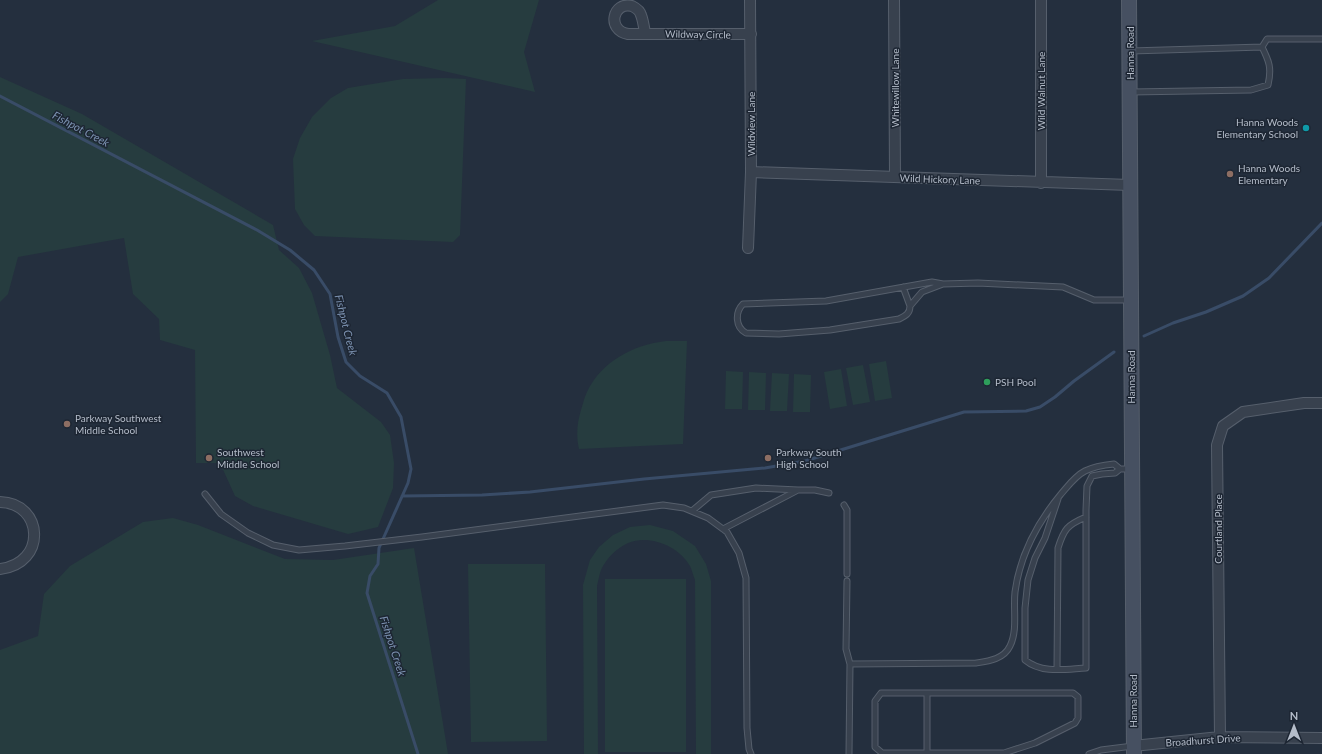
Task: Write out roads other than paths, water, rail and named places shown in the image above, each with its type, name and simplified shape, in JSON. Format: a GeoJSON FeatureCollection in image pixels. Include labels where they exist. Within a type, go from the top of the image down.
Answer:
{"type":"FeatureCollection","features":[{"type":"Feature","properties":{"kind":"street","name":"Wildview Lane"},"geometry":{"type":"LineString","coordinates":[[748,248],[751,172],[750,0]]}},
{"type":"Feature","properties":{"kind":"street","name":"Whitewillow Lane"},"geometry":{"type":"LineString","coordinates":[[894,0],[895,177]]}},
{"type":"Feature","properties":{"kind":"street","name":"Wild Walnut Lane"},"geometry":{"type":"LineString","coordinates":[[1041,0],[1041,182]]}},
{"type":"Feature","properties":{"kind":"street","name":"Hanna Road"},"geometry":{"type":"LineString","coordinates":[[1130,0],[1130,300],[1126,469],[1133,750]]}},
{"type":"Feature","properties":{"kind":"street","name":"Wildway Circle"},"geometry":{"type":"LineString","coordinates":[[645,33],[750,34]]}},
{"type":"Feature","properties":{"kind":"street","name":"Wild Hickory Lane"},"geometry":{"type":"LineString","coordinates":[[751,172],[1130,185]]}},
{"type":"Feature","properties":{"kind":"street","name":"Courtland Place"},"geometry":{"type":"LineString","coordinates":[[1220,737],[1217,445],[1223,426],[1243,412],[1304,403],[1322,403]]}},
{"type":"Feature","properties":{"kind":"street"},"geometry":{"type":"LineString","coordinates":[[0,502],[7,502],[26,512],[32,522],[34,533],[33,545],[28,555],[20,563],[10,568],[0,569]]}},
{"type":"Feature","properties":{"kind":"street","name":"Broadhurst Drive"},"geometry":{"type":"LineString","coordinates":[[1133,750],[1220,737],[1322,738]]}},
{"type":"Feature","properties":{"kind":"lane"},"geometry":{"type":"LineString","coordinates":[[1262,47],[1267,39],[1322,39]]}},
{"type":"Feature","properties":{"kind":"lane"},"geometry":{"type":"LineString","coordinates":[[1130,51],[1262,47]]}},
{"type":"Feature","properties":{"kind":"lane"},"geometry":{"type":"LineString","coordinates":[[1130,92],[1251,90],[1268,85],[1270,77],[1270,63],[1262,47]]}},
{"type":"Feature","properties":{"kind":"lane"},"geometry":{"type":"LineString","coordinates":[[943,284],[922,292],[910,306],[910,310],[907,315],[899,319],[830,330],[779,334],[746,333],[738,326],[737,319],[740,307],[743,304],[826,301],[932,282],[943,284],[978,283],[1063,287],[1094,300],[1130,300]]}},
{"type":"Feature","properties":{"kind":"lane"},"geometry":{"type":"LineString","coordinates":[[903,287],[910,306]]}},
{"type":"Feature","properties":{"kind":"lane"},"geometry":{"type":"LineString","coordinates":[[850,664],[976,663],[992,661],[1002,656],[1010,648],[1013,638],[1015,592],[1019,570],[1028,543],[1044,516],[1071,482],[1084,471],[1100,465],[1114,464],[1126,469]]}},
{"type":"Feature","properties":{"kind":"lane"},"geometry":{"type":"LineString","coordinates":[[1059,496],[1055,512],[1035,558],[1028,580],[1025,608],[1026,660],[1031,665],[1044,669],[1086,668],[1087,486],[1092,476],[1115,473],[1126,469]]}},
{"type":"Feature","properties":{"kind":"lane"},"geometry":{"type":"LineString","coordinates":[[692,511],[711,496],[756,488],[815,490],[829,493]]}},
{"type":"Feature","properties":{"kind":"lane"},"geometry":{"type":"LineString","coordinates":[[723,529],[798,490]]}},
{"type":"Feature","properties":{"kind":"lane"},"geometry":{"type":"LineString","coordinates":[[205,494],[221,514],[248,533],[273,545],[299,550],[422,537],[663,505],[684,508],[708,518],[727,532],[739,553],[746,578],[747,728],[749,749],[751,754]]}},
{"type":"Feature","properties":{"kind":"lane"},"geometry":{"type":"LineString","coordinates":[[844,505],[847,510],[847,574]]}},
{"type":"Feature","properties":{"kind":"lane"},"geometry":{"type":"LineString","coordinates":[[1057,669],[1058,548],[1063,533],[1073,523],[1086,517]]}},
{"type":"Feature","properties":{"kind":"lane"},"geometry":{"type":"LineString","coordinates":[[847,582],[846,649],[850,664],[850,754]]}},
{"type":"Feature","properties":{"kind":"lane"},"geometry":{"type":"LineString","coordinates":[[881,693],[926,693],[1073,693],[1078,697],[1078,718],[1075,723],[1036,743],[1004,753],[882,753],[875,748],[875,701],[881,693]]}},
{"type":"Feature","properties":{"kind":"lane"},"geometry":{"type":"LineString","coordinates":[[926,693],[927,754]]}},
{"type":"Feature","properties":{"kind":"lane"},"geometry":{"type":"LineString","coordinates":[[1088,754],[1101,750],[1133,750]]}},
{"type":"Feature","properties":{"kind":"waterway","name":"Fishpot Creek"},"geometry":{"type":"LineString","coordinates":[[0,96],[257,230],[290,250],[314,270],[330,294],[338,337],[346,362],[360,376],[387,393],[401,417],[411,469],[408,483],[379,548],[378,564],[370,576],[367,593],[418,754]]}},
{"type":"Feature","properties":{"kind":"waterway"},"geometry":{"type":"LineString","coordinates":[[1144,336],[1243,296],[1269,278],[1322,223]]}},
{"type":"Feature","properties":{"kind":"waterway"},"geometry":{"type":"LineString","coordinates":[[402,496],[482,495],[530,492],[644,479],[765,468],[805,461],[964,412],[1026,411],[1040,407],[1114,352]]}},
{"type":"Feature","properties":{"kind":"place","name":"Hanna Woods Elementary School"},"geometry":{"type":"Point","coordinates":[1306,128]}},
{"type":"Feature","properties":{"kind":"place","name":"Hanna Woods Elementary"},"geometry":{"type":"Point","coordinates":[1230,174]}},
{"type":"Feature","properties":{"kind":"place","name":"PSH Pool"},"geometry":{"type":"Point","coordinates":[987,382]}},
{"type":"Feature","properties":{"kind":"place","name":"Parkway Southwest Middle School"},"geometry":{"type":"Point","coordinates":[67,424]}},
{"type":"Feature","properties":{"kind":"place","name":"Southwest Middle School"},"geometry":{"type":"Point","coordinates":[209,458]}},
{"type":"Feature","properties":{"kind":"place","name":"Parkway South High School"},"geometry":{"type":"Point","coordinates":[768,458]}}]}
